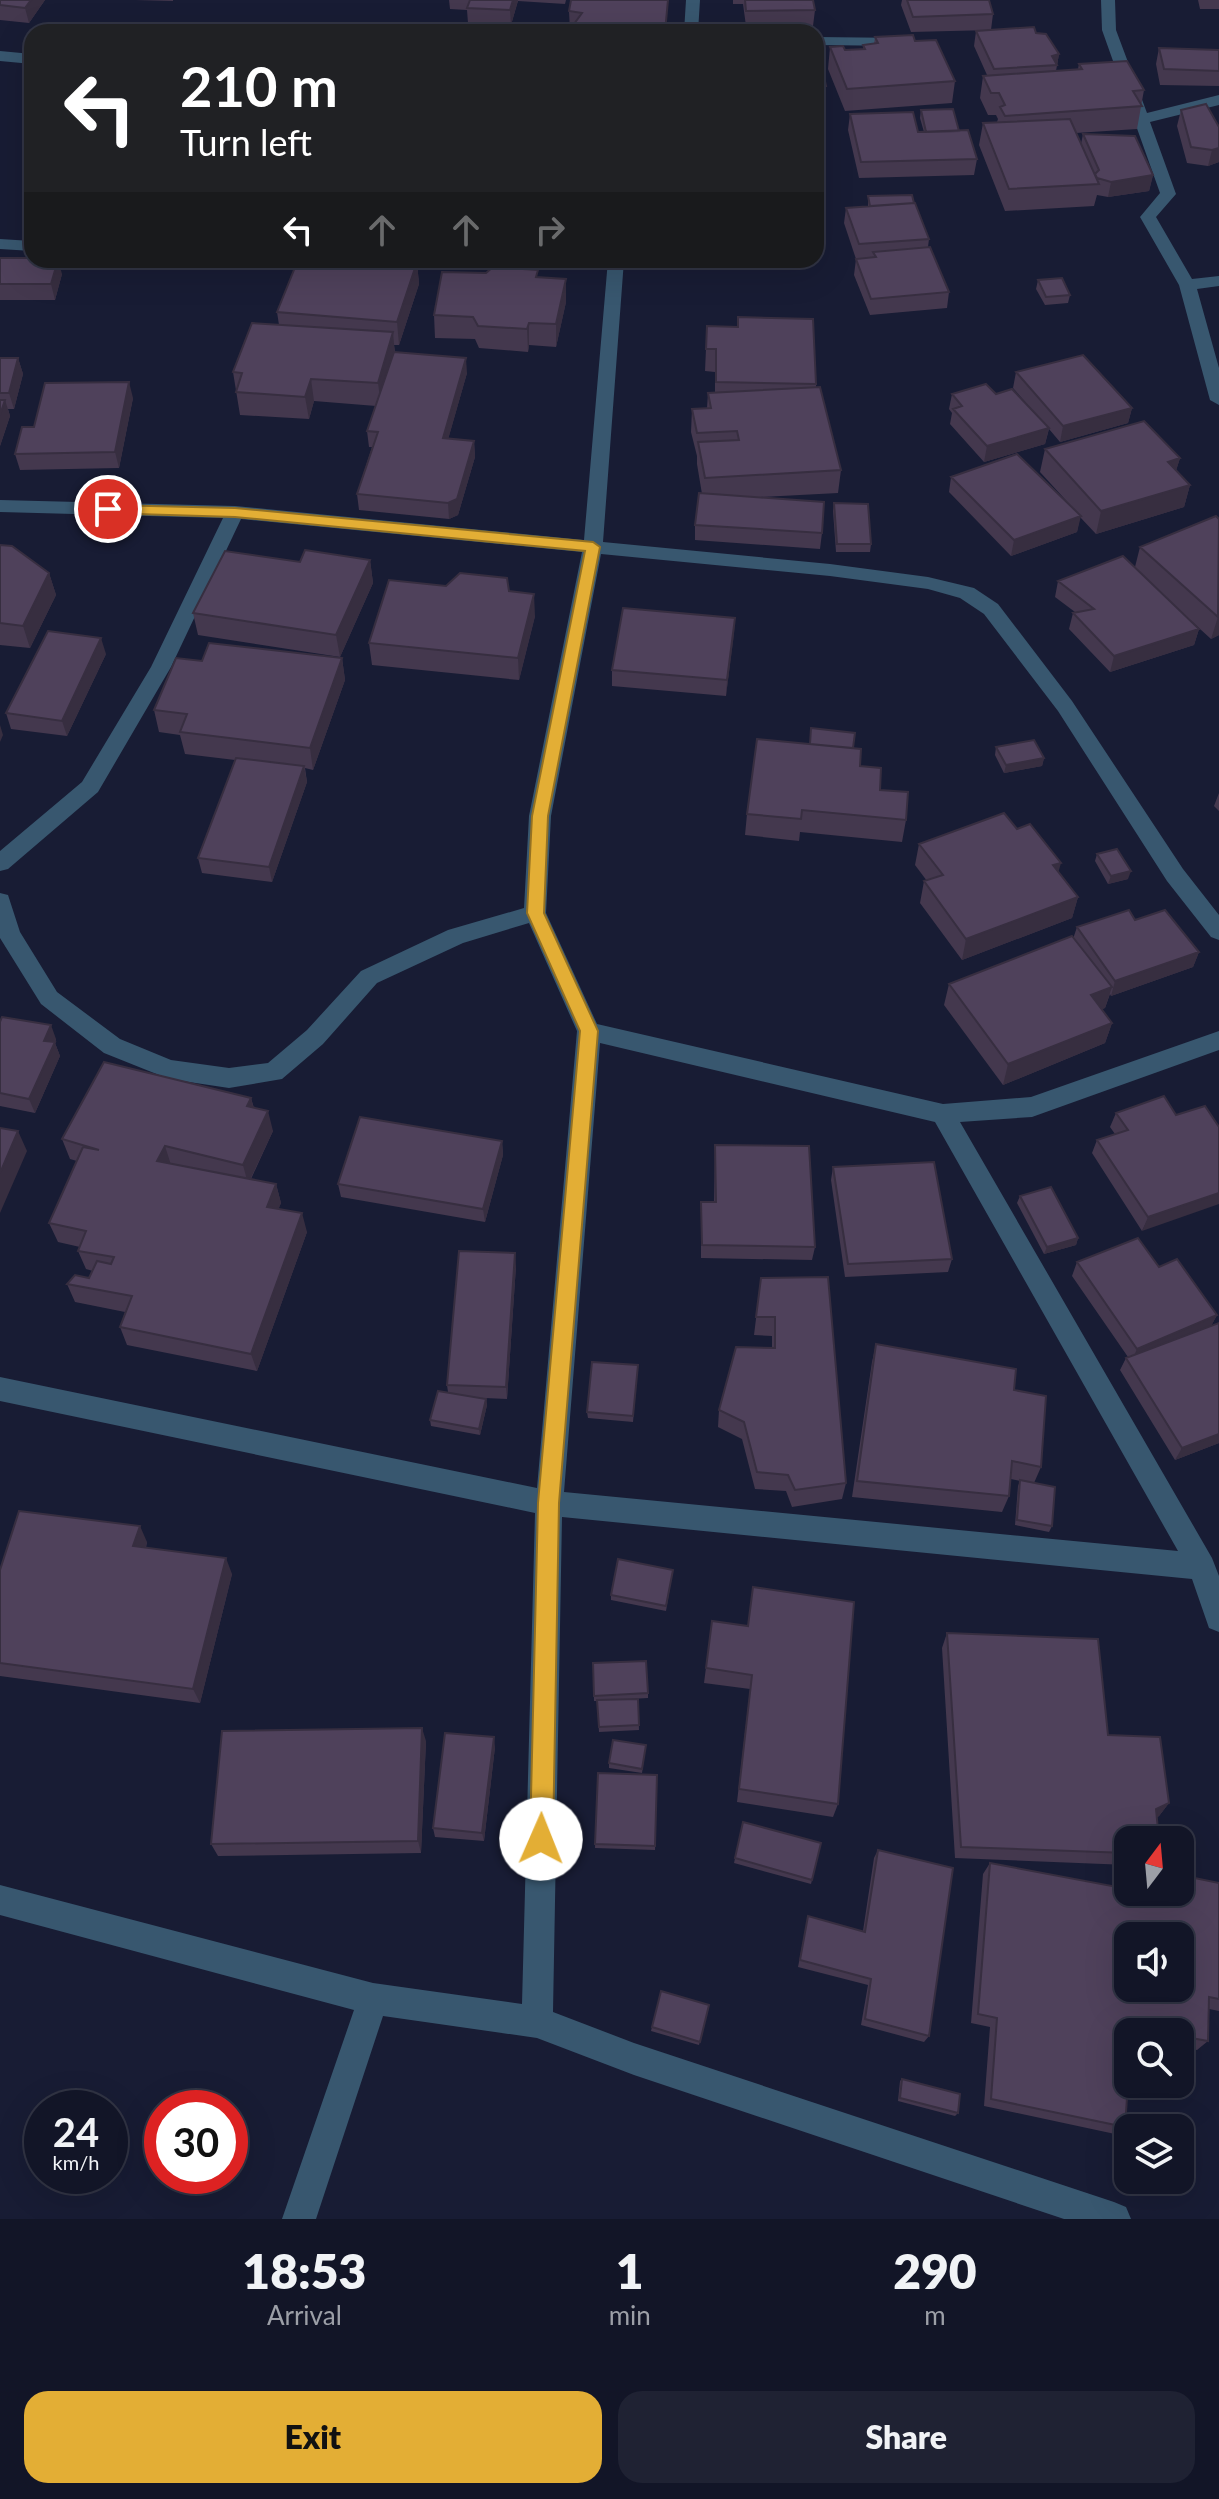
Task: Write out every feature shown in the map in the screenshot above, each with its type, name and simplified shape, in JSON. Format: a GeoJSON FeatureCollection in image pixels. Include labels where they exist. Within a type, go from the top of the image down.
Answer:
{"type":"FeatureCollection","features":[{"type":"Feature","properties":{"kind":"street"},"geometry":{"type":"LineString","coordinates":[[692,24],[693,0]]}},
{"type":"Feature","properties":{"kind":"street"},"geometry":{"type":"LineString","coordinates":[[1108,0],[1109,30],[1168,194],[1148,217],[1187,285],[1219,400]]}},
{"type":"Feature","properties":{"kind":"street"},"geometry":{"type":"LineString","coordinates":[[824,41],[918,42]]}},
{"type":"Feature","properties":{"kind":"street"},"geometry":{"type":"LineString","coordinates":[[0,56],[24,58]]}},
{"type":"Feature","properties":{"kind":"street"},"geometry":{"type":"LineString","coordinates":[[1142,119],[1219,100]]}},
{"type":"Feature","properties":{"kind":"street"},"geometry":{"type":"LineString","coordinates":[[0,244],[24,246]]}},
{"type":"Feature","properties":{"kind":"street"},"geometry":{"type":"LineString","coordinates":[[537,2022],[549,1503],[589,1031],[535,913],[540,816],[593,547],[615,268]]}},
{"type":"Feature","properties":{"kind":"street"},"geometry":{"type":"LineString","coordinates":[[1187,285],[1219,281]]}},
{"type":"Feature","properties":{"kind":"street"},"geometry":{"type":"LineString","coordinates":[[0,506],[235,512],[830,570],[928,583],[967,593],[991,609],[1065,706],[1175,875],[1219,931]]}},
{"type":"Feature","properties":{"kind":"street"},"geometry":{"type":"LineString","coordinates":[[0,863],[90,787],[161,667],[235,512]]}},
{"type":"Feature","properties":{"kind":"street"},"geometry":{"type":"LineString","coordinates":[[0,901],[9,934],[49,998],[112,1046],[169,1069],[229,1078],[274,1072],[315,1037],[369,977],[456,936],[535,913]]}},
{"type":"Feature","properties":{"kind":"street"},"geometry":{"type":"LineString","coordinates":[[589,1031],[943,1114],[1032,1107],[1219,1040]]}},
{"type":"Feature","properties":{"kind":"street"},"geometry":{"type":"LineString","coordinates":[[943,1114],[1202,1567],[1219,1618]]}},
{"type":"Feature","properties":{"kind":"street"},"geometry":{"type":"LineString","coordinates":[[0,1389],[549,1503],[1202,1567]]}},
{"type":"Feature","properties":{"kind":"street"},"geometry":{"type":"LineString","coordinates":[[0,1900],[373,1999],[537,2022],[634,2059],[1114,2219]]}},
{"type":"Feature","properties":{"kind":"street"},"geometry":{"type":"LineString","coordinates":[[299,2219],[373,1999]]}},
{"type":"Feature","properties":{"kind":"building"},"geometry":{"type":"Polygon","coordinates":[[[0,0],[31,0],[25,8],[0,5],[0,0]]]}},
{"type":"Feature","properties":{"kind":"building"},"geometry":{"type":"Polygon","coordinates":[[[470,0],[513,0],[510,10],[467,8],[470,0]]]}},
{"type":"Feature","properties":{"kind":"building"},"geometry":{"type":"Polygon","coordinates":[[[571,0],[668,0],[666,24],[574,24],[582,13],[569,11],[571,0]]]}},
{"type":"Feature","properties":{"kind":"building"},"geometry":{"type":"Polygon","coordinates":[[[745,0],[813,0],[815,10],[746,11],[745,0]]]}},
{"type":"Feature","properties":{"kind":"building"},"geometry":{"type":"Polygon","coordinates":[[[907,0],[989,0],[993,14],[913,17],[907,0]]]}},
{"type":"Feature","properties":{"kind":"building"},"geometry":{"type":"Polygon","coordinates":[[[1034,27],[1036,33],[1046,34],[1059,54],[1052,56],[1057,65],[994,69],[976,31],[1034,27]]]}},
{"type":"Feature","properties":{"kind":"building"},"geometry":{"type":"Polygon","coordinates":[[[913,35],[915,41],[936,40],[955,81],[847,89],[830,47],[865,49],[863,45],[878,43],[875,37],[913,35]]]}},
{"type":"Feature","properties":{"kind":"building"},"geometry":{"type":"Polygon","coordinates":[[[1159,48],[1219,50],[1219,71],[1164,69],[1159,48]]]}},
{"type":"Feature","properties":{"kind":"building"},"geometry":{"type":"Polygon","coordinates":[[[1127,61],[1144,90],[1133,91],[1142,106],[1005,116],[1000,107],[1005,105],[999,93],[991,93],[983,76],[1082,69],[1079,64],[1127,61]]]}},
{"type":"Feature","properties":{"kind":"building"},"geometry":{"type":"Polygon","coordinates":[[[1206,104],[1219,127],[1219,148],[1212,150],[1191,147],[1181,110],[1206,104]]]}},
{"type":"Feature","properties":{"kind":"building"},"geometry":{"type":"Polygon","coordinates":[[[953,109],[959,131],[926,132],[921,110],[953,109]]]}},
{"type":"Feature","properties":{"kind":"building"},"geometry":{"type":"Polygon","coordinates":[[[913,112],[918,132],[968,130],[977,159],[861,162],[850,114],[913,112]]]}},
{"type":"Feature","properties":{"kind":"building"},"geometry":{"type":"Polygon","coordinates":[[[1070,119],[1099,184],[1009,189],[983,123],[1070,119]]]}},
{"type":"Feature","properties":{"kind":"building"},"geometry":{"type":"Polygon","coordinates":[[[1083,134],[1135,136],[1153,175],[1111,182],[1097,178],[1095,174],[1099,170],[1083,134]]]}},
{"type":"Feature","properties":{"kind":"building"},"geometry":{"type":"Polygon","coordinates":[[[912,195],[914,203],[870,206],[868,196],[912,195]]]}},
{"type":"Feature","properties":{"kind":"building"},"geometry":{"type":"Polygon","coordinates":[[[915,203],[929,239],[859,244],[846,208],[915,203]]]}},
{"type":"Feature","properties":{"kind":"building"},"geometry":{"type":"Polygon","coordinates":[[[930,247],[949,292],[871,299],[856,259],[876,257],[873,252],[930,247]]]}},
{"type":"Feature","properties":{"kind":"building"},"geometry":{"type":"Polygon","coordinates":[[[0,258],[24,258],[24,268],[56,268],[51,284],[0,284],[0,258]]]}},
{"type":"Feature","properties":{"kind":"building"},"geometry":{"type":"Polygon","coordinates":[[[295,268],[415,268],[397,322],[277,312],[295,268]]]}},
{"type":"Feature","properties":{"kind":"building"},"geometry":{"type":"Polygon","coordinates":[[[492,268],[538,270],[536,277],[566,279],[556,324],[529,323],[527,329],[478,326],[473,317],[434,315],[442,272],[486,273],[492,268]]]}},
{"type":"Feature","properties":{"kind":"building"},"geometry":{"type":"Polygon","coordinates":[[[1062,278],[1070,295],[1046,297],[1038,280],[1062,278]]]}},
{"type":"Feature","properties":{"kind":"building"},"geometry":{"type":"Polygon","coordinates":[[[738,317],[813,319],[816,384],[716,382],[716,349],[706,349],[707,326],[738,327],[738,317]]]}},
{"type":"Feature","properties":{"kind":"building"},"geometry":{"type":"Polygon","coordinates":[[[252,323],[393,332],[378,383],[311,379],[305,397],[236,392],[242,373],[233,372],[252,323]]]}},
{"type":"Feature","properties":{"kind":"building"},"geometry":{"type":"Polygon","coordinates":[[[394,352],[466,358],[443,438],[474,441],[457,499],[448,503],[357,494],[378,432],[367,431],[394,352]]]}},
{"type":"Feature","properties":{"kind":"building"},"geometry":{"type":"Polygon","coordinates":[[[1083,355],[1132,408],[1063,426],[1016,372],[1083,355]]]}},
{"type":"Feature","properties":{"kind":"building"},"geometry":{"type":"Polygon","coordinates":[[[0,358],[18,358],[9,393],[0,393],[0,358]]]}},
{"type":"Feature","properties":{"kind":"building"},"geometry":{"type":"Polygon","coordinates":[[[129,382],[115,452],[15,454],[22,427],[34,427],[45,383],[129,382]]]}},
{"type":"Feature","properties":{"kind":"building"},"geometry":{"type":"Polygon","coordinates":[[[986,384],[996,394],[1012,389],[1049,428],[987,446],[953,409],[962,406],[952,394],[986,384]]]}},
{"type":"Feature","properties":{"kind":"building"},"geometry":{"type":"Polygon","coordinates":[[[820,387],[841,470],[705,478],[698,442],[739,440],[737,431],[697,433],[692,409],[711,408],[708,393],[820,387]]]}},
{"type":"Feature","properties":{"kind":"building"},"geometry":{"type":"Polygon","coordinates":[[[1144,421],[1180,458],[1168,462],[1190,485],[1101,511],[1045,449],[1144,421]]]}},
{"type":"Feature","properties":{"kind":"building"},"geometry":{"type":"Polygon","coordinates":[[[1017,454],[1081,516],[1014,540],[951,477],[1017,454]]]}},
{"type":"Feature","properties":{"kind":"building"},"geometry":{"type":"Polygon","coordinates":[[[699,493],[824,502],[822,533],[695,525],[699,493]]]}},
{"type":"Feature","properties":{"kind":"building"},"geometry":{"type":"Polygon","coordinates":[[[834,503],[868,504],[871,544],[837,544],[834,503]]]}},
{"type":"Feature","properties":{"kind":"building"},"geometry":{"type":"Polygon","coordinates":[[[1216,516],[1219,519],[1218,617],[1140,547],[1216,516]]]}},
{"type":"Feature","properties":{"kind":"building"},"geometry":{"type":"Polygon","coordinates":[[[0,545],[12,546],[49,573],[23,626],[0,623],[0,545]]]}},
{"type":"Feature","properties":{"kind":"building"},"geometry":{"type":"Polygon","coordinates":[[[305,550],[370,560],[336,635],[193,613],[225,551],[300,562],[305,550]]]}},
{"type":"Feature","properties":{"kind":"building"},"geometry":{"type":"Polygon","coordinates":[[[1123,556],[1199,629],[1114,656],[1073,613],[1094,609],[1058,581],[1123,556]]]}},
{"type":"Feature","properties":{"kind":"building"},"geometry":{"type":"Polygon","coordinates":[[[460,573],[507,578],[509,591],[534,594],[518,658],[369,643],[389,580],[446,586],[460,573]]]}},
{"type":"Feature","properties":{"kind":"building"},"geometry":{"type":"Polygon","coordinates":[[[623,608],[735,618],[727,680],[612,670],[623,608]]]}},
{"type":"Feature","properties":{"kind":"building"},"geometry":{"type":"Polygon","coordinates":[[[48,631],[101,638],[62,721],[6,713],[48,631]]]}},
{"type":"Feature","properties":{"kind":"building"},"geometry":{"type":"Polygon","coordinates":[[[209,643],[342,658],[310,748],[180,732],[187,714],[154,710],[176,658],[202,661],[209,643]]]}},
{"type":"Feature","properties":{"kind":"building"},"geometry":{"type":"Polygon","coordinates":[[[811,728],[855,733],[853,748],[810,744],[811,728]]]}},
{"type":"Feature","properties":{"kind":"building"},"geometry":{"type":"Polygon","coordinates":[[[757,739],[861,749],[860,766],[881,768],[880,790],[908,792],[906,820],[802,810],[801,819],[747,814],[757,739]]]}},
{"type":"Feature","properties":{"kind":"building"},"geometry":{"type":"Polygon","coordinates":[[[1034,740],[1044,758],[1006,765],[996,747],[1034,740]]]}},
{"type":"Feature","properties":{"kind":"building"},"geometry":{"type":"Polygon","coordinates":[[[236,758],[304,766],[269,867],[198,858],[236,758]]]}},
{"type":"Feature","properties":{"kind":"building"},"geometry":{"type":"Polygon","coordinates":[[[1004,813],[1017,829],[1030,824],[1061,863],[1053,865],[1078,897],[966,939],[924,881],[943,875],[919,844],[1004,813]]]}},
{"type":"Feature","properties":{"kind":"building"},"geometry":{"type":"Polygon","coordinates":[[[1117,849],[1131,871],[1111,876],[1097,854],[1117,849]]]}},
{"type":"Feature","properties":{"kind":"building"},"geometry":{"type":"Polygon","coordinates":[[[1129,910],[1135,920],[1165,910],[1199,952],[1115,981],[1077,927],[1129,910]]]}},
{"type":"Feature","properties":{"kind":"building"},"geometry":{"type":"Polygon","coordinates":[[[1072,936],[1112,987],[1091,995],[1112,1023],[1008,1064],[949,984],[1072,936]]]}},
{"type":"Feature","properties":{"kind":"building"},"geometry":{"type":"Polygon","coordinates":[[[2,1017],[51,1025],[44,1041],[55,1042],[29,1099],[0,1093],[2,1017]]]}},
{"type":"Feature","properties":{"kind":"building"},"geometry":{"type":"Polygon","coordinates":[[[104,1062],[251,1098],[247,1106],[268,1111],[243,1165],[165,1146],[157,1161],[276,1184],[267,1207],[302,1213],[251,1354],[120,1327],[132,1296],[67,1284],[75,1275],[89,1278],[97,1261],[111,1264],[114,1257],[78,1251],[86,1231],[49,1223],[83,1147],[99,1150],[62,1139],[104,1062]]]}},
{"type":"Feature","properties":{"kind":"building"},"geometry":{"type":"Polygon","coordinates":[[[1164,1096],[1176,1115],[1205,1106],[1219,1127],[1219,1193],[1148,1217],[1097,1140],[1128,1130],[1116,1113],[1164,1096]]]}},
{"type":"Feature","properties":{"kind":"building"},"geometry":{"type":"Polygon","coordinates":[[[360,1117],[502,1141],[483,1209],[338,1184],[360,1117]]]}},
{"type":"Feature","properties":{"kind":"building"},"geometry":{"type":"Polygon","coordinates":[[[0,1128],[18,1131],[0,1173],[0,1128]]]}},
{"type":"Feature","properties":{"kind":"building"},"geometry":{"type":"Polygon","coordinates":[[[715,1145],[809,1146],[815,1247],[702,1245],[701,1202],[716,1202],[715,1145]]]}},
{"type":"Feature","properties":{"kind":"building"},"geometry":{"type":"Polygon","coordinates":[[[934,1162],[952,1259],[848,1264],[833,1167],[934,1162]]]}},
{"type":"Feature","properties":{"kind":"building"},"geometry":{"type":"Polygon","coordinates":[[[1051,1187],[1078,1238],[1047,1247],[1020,1196],[1051,1187]]]}},
{"type":"Feature","properties":{"kind":"building"},"geometry":{"type":"Polygon","coordinates":[[[1138,1238],[1159,1267],[1177,1259],[1217,1315],[1137,1349],[1077,1262],[1138,1238]]]}},
{"type":"Feature","properties":{"kind":"building"},"geometry":{"type":"Polygon","coordinates":[[[459,1251],[515,1253],[506,1387],[447,1385],[459,1251]]]}},
{"type":"Feature","properties":{"kind":"building"},"geometry":{"type":"Polygon","coordinates":[[[828,1277],[846,1483],[795,1490],[788,1475],[757,1472],[744,1422],[719,1410],[736,1347],[775,1348],[775,1317],[756,1317],[761,1278],[828,1277]]]}},
{"type":"Feature","properties":{"kind":"building"},"geometry":{"type":"Polygon","coordinates":[[[1219,1323],[1219,1434],[1182,1448],[1126,1358],[1219,1323]]]}},
{"type":"Feature","properties":{"kind":"building"},"geometry":{"type":"Polygon","coordinates":[[[876,1344],[1016,1369],[1014,1390],[1046,1396],[1041,1467],[1012,1461],[1009,1496],[857,1481],[876,1344]]]}},
{"type":"Feature","properties":{"kind":"building"},"geometry":{"type":"Polygon","coordinates":[[[592,1362],[638,1365],[633,1416],[587,1412],[592,1362]]]}},
{"type":"Feature","properties":{"kind":"building"},"geometry":{"type":"Polygon","coordinates":[[[438,1391],[486,1399],[479,1429],[430,1420],[438,1391]]]}},
{"type":"Feature","properties":{"kind":"building"},"geometry":{"type":"Polygon","coordinates":[[[1020,1480],[1055,1487],[1052,1526],[1017,1520],[1020,1480]]]}},
{"type":"Feature","properties":{"kind":"building"},"geometry":{"type":"Polygon","coordinates":[[[19,1511],[140,1526],[133,1546],[226,1558],[193,1689],[0,1663],[0,1570],[19,1511]]]}},
{"type":"Feature","properties":{"kind":"building"},"geometry":{"type":"Polygon","coordinates":[[[618,1559],[673,1570],[666,1606],[611,1595],[618,1559]]]}},
{"type":"Feature","properties":{"kind":"building"},"geometry":{"type":"Polygon","coordinates":[[[753,1587],[854,1602],[838,1804],[739,1789],[752,1675],[706,1668],[712,1621],[748,1626],[753,1587]]]}},
{"type":"Feature","properties":{"kind":"building"},"geometry":{"type":"Polygon","coordinates":[[[947,1633],[1098,1639],[1108,1735],[1160,1737],[1169,1803],[1156,1809],[1158,1826],[1114,1826],[1114,1852],[961,1847],[947,1633]]]}},
{"type":"Feature","properties":{"kind":"building"},"geometry":{"type":"Polygon","coordinates":[[[646,1661],[648,1693],[594,1696],[593,1663],[646,1661]]]}},
{"type":"Feature","properties":{"kind":"building"},"geometry":{"type":"Polygon","coordinates":[[[638,1699],[639,1725],[599,1727],[597,1700],[638,1699]]]}},
{"type":"Feature","properties":{"kind":"building"},"geometry":{"type":"Polygon","coordinates":[[[422,1728],[418,1841],[211,1844],[222,1731],[422,1728]]]}},
{"type":"Feature","properties":{"kind":"building"},"geometry":{"type":"Polygon","coordinates":[[[445,1733],[494,1737],[482,1833],[433,1828],[445,1733]]]}},
{"type":"Feature","properties":{"kind":"building"},"geometry":{"type":"Polygon","coordinates":[[[613,1740],[646,1745],[642,1769],[609,1763],[613,1740]]]}},
{"type":"Feature","properties":{"kind":"building"},"geometry":{"type":"Polygon","coordinates":[[[598,1773],[657,1775],[655,1846],[595,1844],[598,1773]]]}},
{"type":"Feature","properties":{"kind":"building"},"geometry":{"type":"Polygon","coordinates":[[[743,1822],[821,1843],[812,1880],[735,1858],[743,1822]]]}},
{"type":"Feature","properties":{"kind":"building"},"geometry":{"type":"Polygon","coordinates":[[[878,1850],[953,1868],[929,2036],[865,2019],[871,1979],[800,1960],[808,1916],[865,1932],[878,1850]]]}},
{"type":"Feature","properties":{"kind":"building"},"geometry":{"type":"Polygon","coordinates":[[[990,1863],[1114,1886],[1114,1906],[1194,1906],[1194,1878],[1219,1883],[1219,1999],[1209,1997],[1208,2041],[1194,2038],[1194,2018],[1114,2018],[1114,2098],[1127,2098],[1126,2114],[1114,2114],[1114,2125],[991,2099],[997,2018],[978,2014],[990,1863]]]}},
{"type":"Feature","properties":{"kind":"building"},"geometry":{"type":"Polygon","coordinates":[[[661,1991],[709,2005],[700,2042],[652,2027],[661,1991]]]}},
{"type":"Feature","properties":{"kind":"building"},"geometry":{"type":"Polygon","coordinates":[[[902,2079],[960,2094],[958,2113],[900,2098],[902,2079]]]}},
{"type":"Feature","properties":{"kind":"route"},"geometry":{"type":"LineString","coordinates":[[108,509],[235,512],[593,547],[540,816],[535,913],[589,1031],[549,1503],[541,1839]]}}]}
